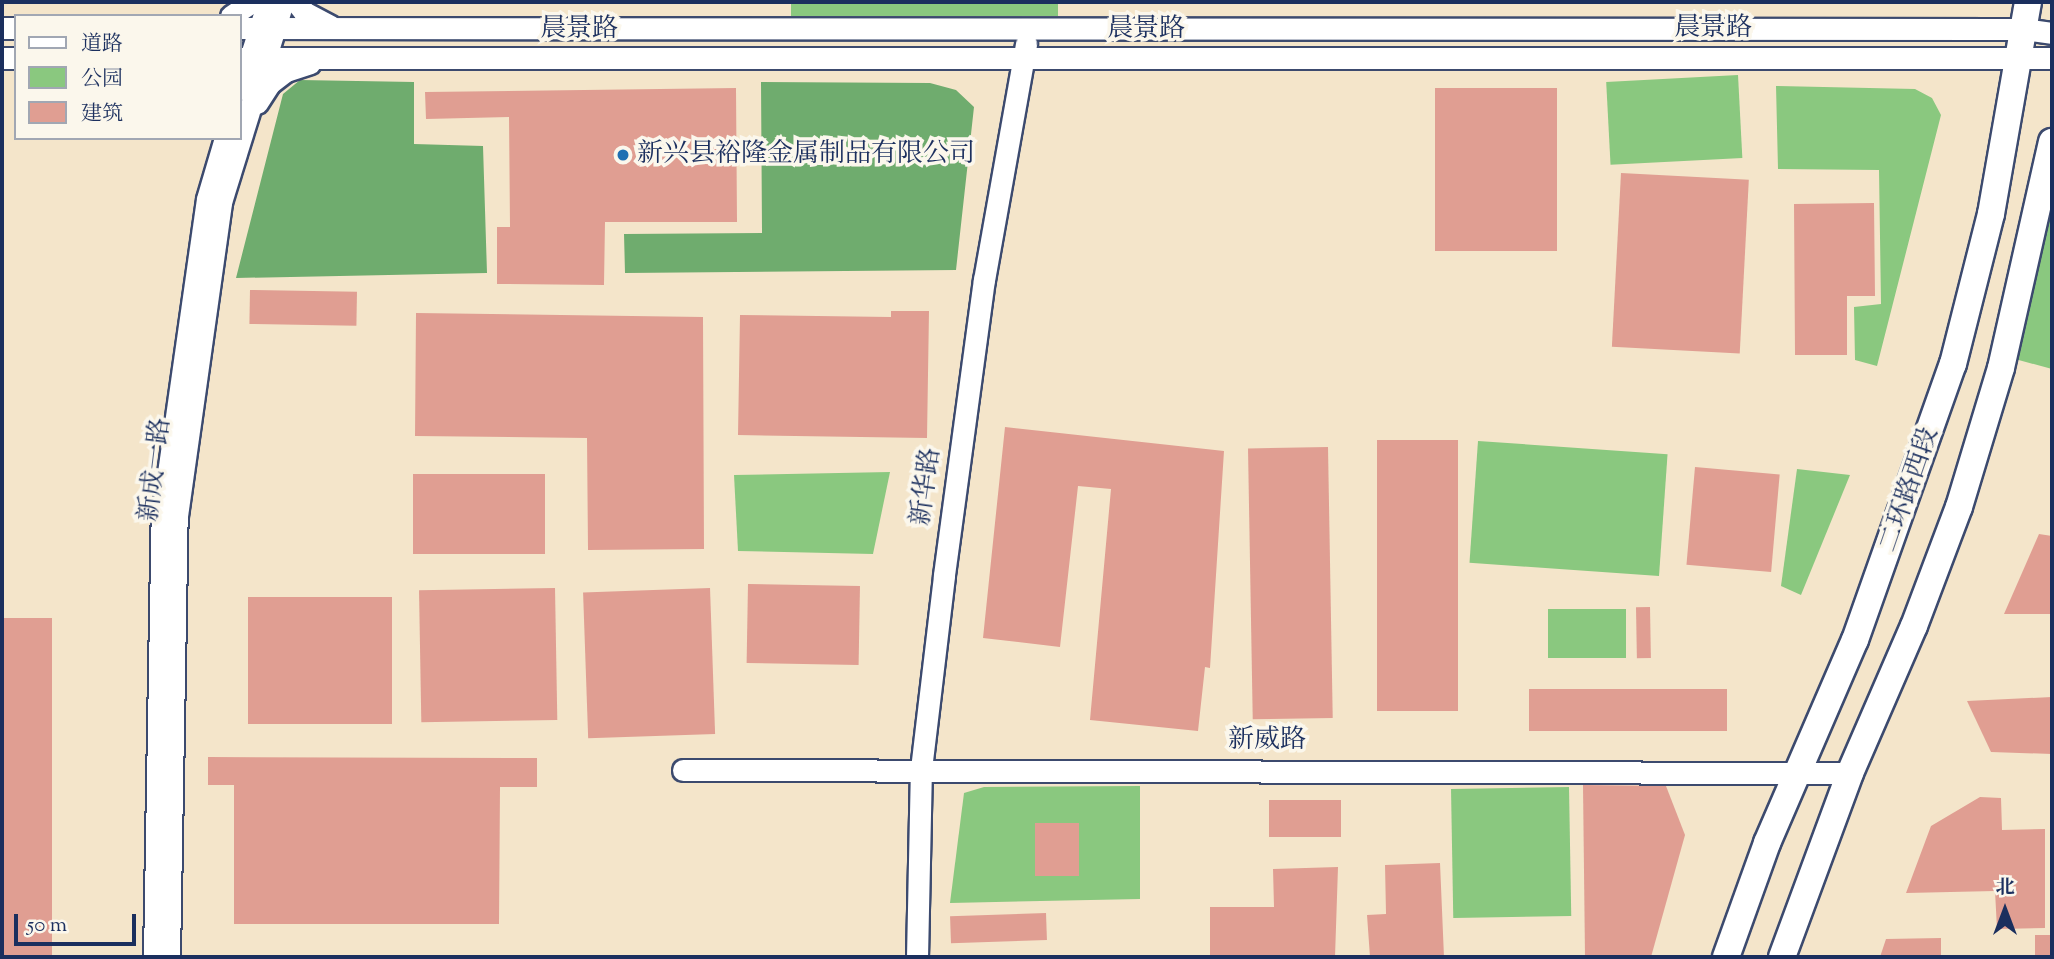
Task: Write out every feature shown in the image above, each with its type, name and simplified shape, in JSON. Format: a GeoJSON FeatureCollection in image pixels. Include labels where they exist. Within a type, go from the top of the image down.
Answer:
{"type":"FeatureCollection","features":[{"type":"Feature","properties":{"kind":"main road","name":"二环路西段"},"geometry":{"type":"LineString","coordinates":[[1726,957],[1797,770],[1898,528],[1953,364],[1992,214],[2028,2]]}},
{"type":"Feature","properties":{"kind":"main road","name":"二环路西段"},"geometry":{"type":"LineString","coordinates":[[1782,957],[1850,773],[1914,626],[1959,507],[2001,368],[2052,142]]}},
{"type":"Feature","properties":{"kind":"street"},"geometry":{"type":"LineString","coordinates":[[234,14],[252,2]]}},
{"type":"Feature","properties":{"kind":"street","name":"新成一路"},"geometry":{"type":"LineString","coordinates":[[242,133],[251,58],[257,28],[268,2]]}},
{"type":"Feature","properties":{"kind":"street","name":"新成一路"},"geometry":{"type":"LineString","coordinates":[[257,28],[284,2]]}},
{"type":"Feature","properties":{"kind":"street"},"geometry":{"type":"LineString","coordinates":[[296,2],[318,22],[338,28]]}},
{"type":"Feature","properties":{"kind":"street","name":"晨景路"},"geometry":{"type":"LineString","coordinates":[[257,28],[2024,29],[2052,33]]}},
{"type":"Feature","properties":{"kind":"street","name":"新华路"},"geometry":{"type":"LineString","coordinates":[[917,957],[921,769],[981,307],[1030,28]]}},
{"type":"Feature","properties":{"kind":"street","name":"新成一路"},"geometry":{"type":"LineString","coordinates":[[242,83],[251,58]]}},
{"type":"Feature","properties":{"kind":"street","name":"晨景路"},"geometry":{"type":"LineString","coordinates":[[251,58],[2052,58]]}},
{"type":"Feature","properties":{"kind":"street"},"geometry":{"type":"LineString","coordinates":[[245,123],[271,83],[293,68],[329,58]]}},
{"type":"Feature","properties":{"kind":"street","name":"新成一路"},"geometry":{"type":"LineString","coordinates":[[154,957],[162,515],[206,199],[224,140]]}},
{"type":"Feature","properties":{"kind":"street","name":"新成一路"},"geometry":{"type":"LineString","coordinates":[[169,957],[177,516],[221,202],[240,140]]}},
{"type":"Feature","properties":{"kind":"street","name":"新威路"},"geometry":{"type":"LineString","coordinates":[[683,769],[1797,770],[1850,773]]}},
{"type":"Feature","properties":{"kind":"green space"},"geometry":{"type":"Polygon","coordinates":[[[791,2],[1058,2],[1058,16],[791,16],[791,2]]]}},
{"type":"Feature","properties":{"kind":"green space"},"geometry":{"type":"Polygon","coordinates":[[[1738,75],[1742,158],[1611,165],[1606,82],[1738,75]]]}},
{"type":"Feature","properties":{"kind":"green space"},"geometry":{"type":"Polygon","coordinates":[[[300,80],[414,82],[414,144],[483,146],[487,273],[236,278],[283,94],[300,80]]]}},
{"type":"Feature","properties":{"kind":"green space"},"geometry":{"type":"Polygon","coordinates":[[[761,82],[930,83],[956,90],[974,107],[956,270],[625,273],[624,234],[762,233],[761,82]]]}},
{"type":"Feature","properties":{"kind":"green space"},"geometry":{"type":"Polygon","coordinates":[[[1776,86],[1915,89],[1932,98],[1941,115],[1877,366],[1855,360],[1854,307],[1881,304],[1879,170],[1778,169],[1776,86]]]}},
{"type":"Feature","properties":{"kind":"green space"},"geometry":{"type":"Polygon","coordinates":[[[2052,188],[2052,369],[2015,359],[2052,188]]]}},
{"type":"Feature","properties":{"kind":"green space"},"geometry":{"type":"Polygon","coordinates":[[[1478,441],[1668,454],[1659,576],[1469,563],[1478,441]]]}},
{"type":"Feature","properties":{"kind":"green space"},"geometry":{"type":"Polygon","coordinates":[[[1797,469],[1850,475],[1801,595],[1781,586],[1797,469]]]}},
{"type":"Feature","properties":{"kind":"green space"},"geometry":{"type":"Polygon","coordinates":[[[890,472],[873,554],[738,551],[734,475],[890,472]]]}},
{"type":"Feature","properties":{"kind":"green space"},"geometry":{"type":"Polygon","coordinates":[[[1548,609],[1626,609],[1626,658],[1548,658],[1548,609]]]}},
{"type":"Feature","properties":{"kind":"green space"},"geometry":{"type":"Polygon","coordinates":[[[1140,786],[1140,899],[950,903],[964,793],[984,787],[1140,786]]]}},
{"type":"Feature","properties":{"kind":"green space"},"geometry":{"type":"Polygon","coordinates":[[[1569,787],[1571,916],[1453,918],[1451,789],[1569,787]]]}},
{"type":"Feature","properties":{"kind":"building","name":"新兴县裕隆金属制品有限公司"},"geometry":{"type":"Polygon","coordinates":[[[736,88],[737,222],[605,222],[604,285],[497,284],[497,227],[510,227],[509,117],[426,119],[425,92],[736,88]]]}},
{"type":"Feature","properties":{"kind":"building"},"geometry":{"type":"Polygon","coordinates":[[[1435,88],[1557,88],[1557,251],[1435,251],[1435,88]]]}},
{"type":"Feature","properties":{"kind":"building"},"geometry":{"type":"Polygon","coordinates":[[[1621,173],[1749,180],[1740,353],[1612,347],[1621,173]]]}},
{"type":"Feature","properties":{"kind":"building"},"geometry":{"type":"Polygon","coordinates":[[[1874,203],[1875,296],[1847,296],[1847,355],[1795,355],[1794,204],[1874,203]]]}},
{"type":"Feature","properties":{"kind":"building"},"geometry":{"type":"Polygon","coordinates":[[[250,290],[357,292],[356,326],[249,324],[250,290]]]}},
{"type":"Feature","properties":{"kind":"building"},"geometry":{"type":"Polygon","coordinates":[[[891,311],[929,311],[927,438],[738,435],[740,315],[891,317],[891,311]]]}},
{"type":"Feature","properties":{"kind":"building"},"geometry":{"type":"Polygon","coordinates":[[[416,313],[703,317],[704,549],[588,550],[587,438],[415,436],[416,313]]]}},
{"type":"Feature","properties":{"kind":"building"},"geometry":{"type":"Polygon","coordinates":[[[1005,427],[1224,451],[1210,668],[1205,667],[1198,731],[1090,720],[1111,489],[1078,486],[1060,647],[983,638],[1005,427]]]}},
{"type":"Feature","properties":{"kind":"building"},"geometry":{"type":"Polygon","coordinates":[[[1377,440],[1458,440],[1458,711],[1377,711],[1377,440]]]}},
{"type":"Feature","properties":{"kind":"building"},"geometry":{"type":"Polygon","coordinates":[[[1328,447],[1333,718],[1253,719],[1248,448],[1328,447]]]}},
{"type":"Feature","properties":{"kind":"building"},"geometry":{"type":"Polygon","coordinates":[[[1695,467],[1780,474],[1771,572],[1686,565],[1695,467]]]}},
{"type":"Feature","properties":{"kind":"building"},"geometry":{"type":"Polygon","coordinates":[[[413,474],[545,474],[545,554],[413,554],[413,474]]]}},
{"type":"Feature","properties":{"kind":"building"},"geometry":{"type":"Polygon","coordinates":[[[2039,534],[2052,536],[2052,614],[2004,614],[2039,534]]]}},
{"type":"Feature","properties":{"kind":"building"},"geometry":{"type":"Polygon","coordinates":[[[748,584],[860,586],[859,665],[747,663],[748,584]]]}},
{"type":"Feature","properties":{"kind":"building"},"geometry":{"type":"Polygon","coordinates":[[[555,588],[557,720],[421,722],[419,590],[555,588]]]}},
{"type":"Feature","properties":{"kind":"building"},"geometry":{"type":"Polygon","coordinates":[[[710,588],[715,734],[588,738],[583,592],[710,588]]]}},
{"type":"Feature","properties":{"kind":"building"},"geometry":{"type":"Polygon","coordinates":[[[248,597],[392,597],[392,724],[248,724],[248,597]]]}},
{"type":"Feature","properties":{"kind":"building"},"geometry":{"type":"Polygon","coordinates":[[[1636,607],[1650,607],[1651,658],[1637,658],[1636,607]]]}},
{"type":"Feature","properties":{"kind":"building"},"geometry":{"type":"Polygon","coordinates":[[[2,618],[52,618],[52,957],[2,957],[2,618]]]}},
{"type":"Feature","properties":{"kind":"building"},"geometry":{"type":"Polygon","coordinates":[[[1529,689],[1727,689],[1727,731],[1529,731],[1529,689]]]}},
{"type":"Feature","properties":{"kind":"building"},"geometry":{"type":"Polygon","coordinates":[[[2052,697],[2052,754],[1991,752],[1967,701],[2052,697]]]}},
{"type":"Feature","properties":{"kind":"building"},"geometry":{"type":"Polygon","coordinates":[[[208,757],[537,758],[537,787],[500,787],[499,924],[234,924],[234,785],[208,785],[208,757]]]}},
{"type":"Feature","properties":{"kind":"building"},"geometry":{"type":"Polygon","coordinates":[[[1583,785],[1666,786],[1685,835],[1651,957],[1585,957],[1583,785]]]}},
{"type":"Feature","properties":{"kind":"building"},"geometry":{"type":"Polygon","coordinates":[[[1980,797],[2001,798],[2002,830],[2045,829],[2045,928],[1997,929],[1995,891],[1906,893],[1931,826],[1980,797]]]}},
{"type":"Feature","properties":{"kind":"building"},"geometry":{"type":"Polygon","coordinates":[[[1269,800],[1341,800],[1341,837],[1269,837],[1269,800]]]}},
{"type":"Feature","properties":{"kind":"building"},"geometry":{"type":"Polygon","coordinates":[[[1035,823],[1079,823],[1079,876],[1035,876],[1035,823]]]}},
{"type":"Feature","properties":{"kind":"building"},"geometry":{"type":"Polygon","coordinates":[[[1440,863],[1444,957],[1370,957],[1367,915],[1386,914],[1385,865],[1440,863]]]}},
{"type":"Feature","properties":{"kind":"building"},"geometry":{"type":"Polygon","coordinates":[[[1338,867],[1335,957],[1210,957],[1210,907],[1274,907],[1273,869],[1338,867]]]}},
{"type":"Feature","properties":{"kind":"building"},"geometry":{"type":"Polygon","coordinates":[[[1046,913],[1047,940],[951,943],[950,916],[1046,913]]]}},
{"type":"Feature","properties":{"kind":"building"},"geometry":{"type":"Polygon","coordinates":[[[2035,935],[2052,935],[2052,957],[2035,957],[2035,935]]]}},
{"type":"Feature","properties":{"kind":"building"},"geometry":{"type":"Polygon","coordinates":[[[1941,938],[1941,957],[1880,957],[1886,939],[1941,938]]]}},
{"type":"Feature","properties":{"kind":"place","name":"新兴县裕隆金属制品有限公司"},"geometry":{"type":"Point","coordinates":[623,155]}}]}
